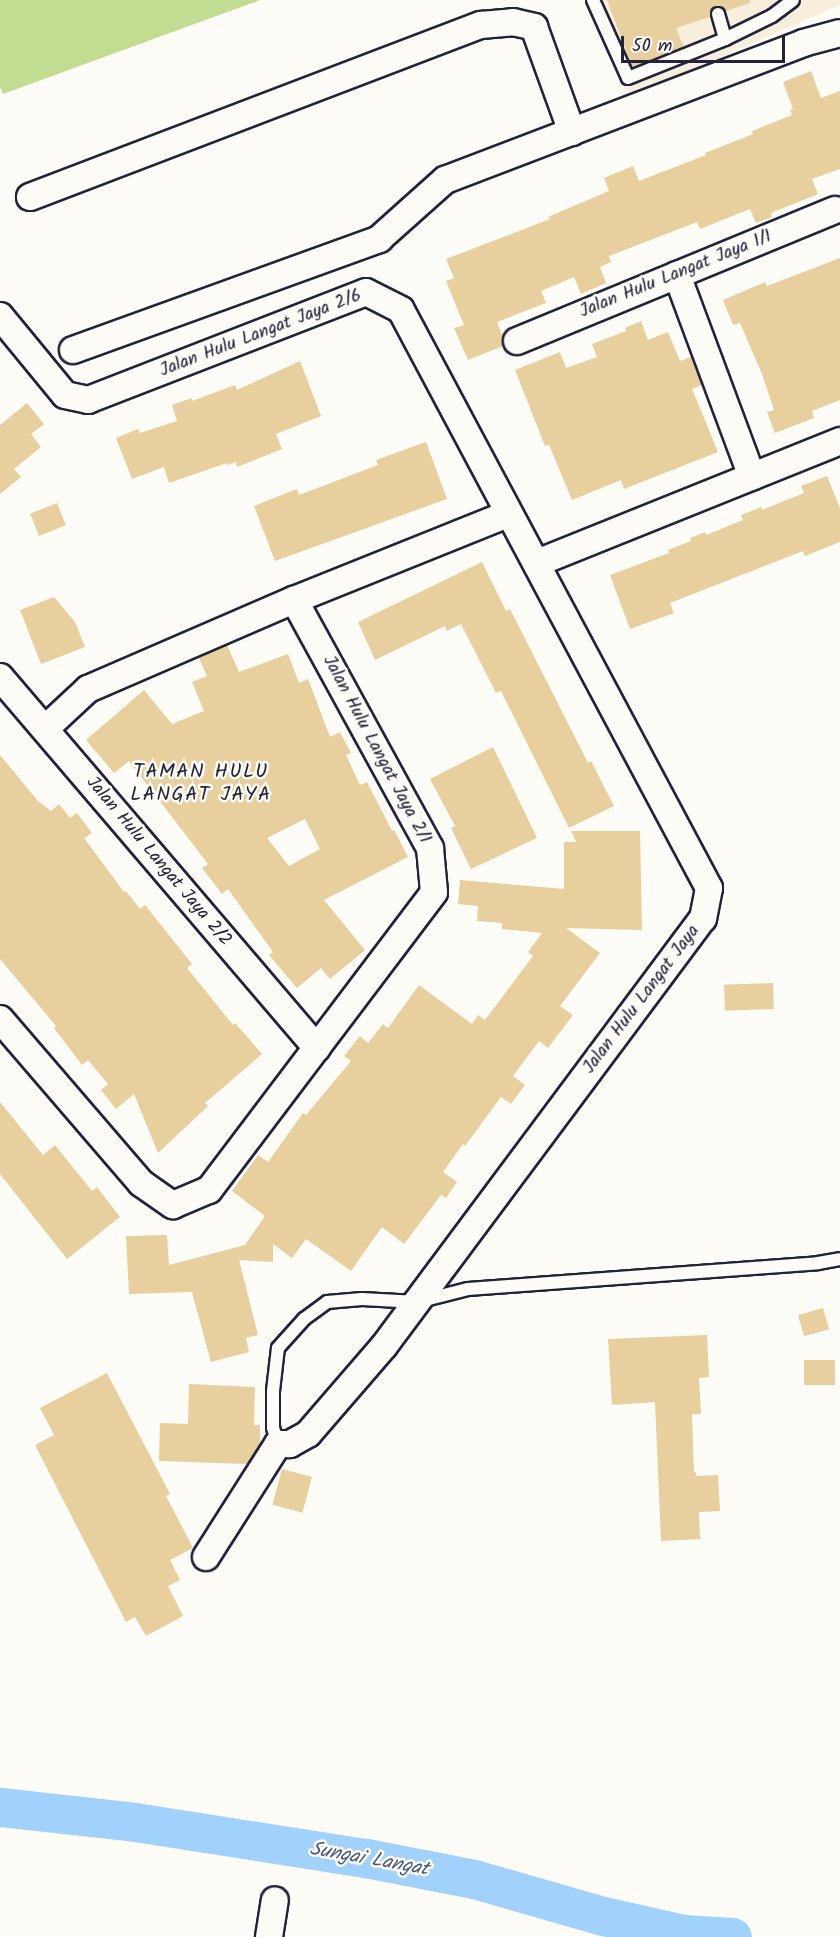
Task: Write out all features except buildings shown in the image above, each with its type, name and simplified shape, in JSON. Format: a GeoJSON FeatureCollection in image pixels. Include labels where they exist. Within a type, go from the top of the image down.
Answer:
{"type":"FeatureCollection","features":[{"type":"Feature","properties":{"kind":"street"},"geometry":{"type":"LineString","coordinates":[[802,43],[837,23],[840,18]]}},
{"type":"Feature","properties":{"kind":"street"},"geometry":{"type":"LineString","coordinates":[[30,197],[481,25],[513,22],[534,27],[572,132]]}},
{"type":"Feature","properties":{"kind":"street"},"geometry":{"type":"LineString","coordinates":[[73,350],[379,239],[445,180],[802,43],[840,33]]}},
{"type":"Feature","properties":{"kind":"street","name":"Jalan Hulu Langat Jaya 1/1"},"geometry":{"type":"LineString","coordinates":[[517,341],[835,210]]}},
{"type":"Feature","properties":{"kind":"street"},"geometry":{"type":"LineString","coordinates":[[677,275],[752,477]]}},
{"type":"Feature","properties":{"kind":"street","name":"Jalan Hulu Langat Jaya 2/6"},"geometry":{"type":"LineString","coordinates":[[0,316],[65,395],[88,400],[366,292],[401,310],[508,514]]}},
{"type":"Feature","properties":{"kind":"street"},"geometry":{"type":"LineString","coordinates":[[537,563],[840,441]]}},
{"type":"Feature","properties":{"kind":"street"},"geometry":{"type":"LineString","coordinates":[[45,729],[88,689],[294,600],[508,514]]}},
{"type":"Feature","properties":{"kind":"street","name":"Jalan Hulu Langat Jaya"},"geometry":{"type":"LineString","coordinates":[[278,1444],[284,1445],[297,1440],[320,1422],[367,1368],[703,918],[709,888],[537,563],[508,514]]}},
{"type":"Feature","properties":{"kind":"street","name":"Jalan Hulu Langat Jaya 2/1"},"geometry":{"type":"LineString","coordinates":[[0,1019],[141,1183],[173,1205],[209,1190],[434,892],[430,848],[294,600]]}},
{"type":"Feature","properties":{"kind":"street","name":"Jalan Hulu Langat Jaya 2/2"},"geometry":{"type":"LineString","coordinates":[[0,677],[317,1048]]}},
{"type":"Feature","properties":{"kind":"street"},"geometry":{"type":"LineString","coordinates":[[206,1557],[278,1444]]}},
{"type":"Feature","properties":{"kind":"street"},"geometry":{"type":"LineString","coordinates":[[269,1937],[275,1900]]}},
{"type":"Feature","properties":{"kind":"lane"},"geometry":{"type":"LineString","coordinates":[[593,0],[628,78],[726,39],[772,16],[793,0]]}},
{"type":"Feature","properties":{"kind":"lane"},"geometry":{"type":"LineString","coordinates":[[718,14],[726,39]]}},
{"type":"Feature","properties":{"kind":"lane"},"geometry":{"type":"LineString","coordinates":[[278,1444],[273,1428],[273,1391],[278,1348],[304,1319],[327,1302],[362,1299],[417,1302],[468,1289],[818,1263],[840,1259]]}},
{"type":"Feature","properties":{"kind":"shaded area"},"geometry":{"type":"Polygon","coordinates":[[[585,0],[840,0],[840,5],[629,97],[585,0]]]}},
{"type":"Feature","properties":{"kind":"green space"},"geometry":{"type":"Polygon","coordinates":[[[0,0],[260,0],[3,94],[0,87],[0,0]]]}},
{"type":"Feature","properties":{"kind":"waterway","name":"Sungai Langat"},"geometry":{"type":"LineString","coordinates":[[0,1807],[135,1822],[366,1858],[474,1879],[603,1916],[684,1934],[732,1937]]}},
{"type":"Feature","properties":{"kind":"district","name":"TAMAN HULU LANGAT JAYA"},"geometry":{"type":"Point","coordinates":[201,784]}}]}
